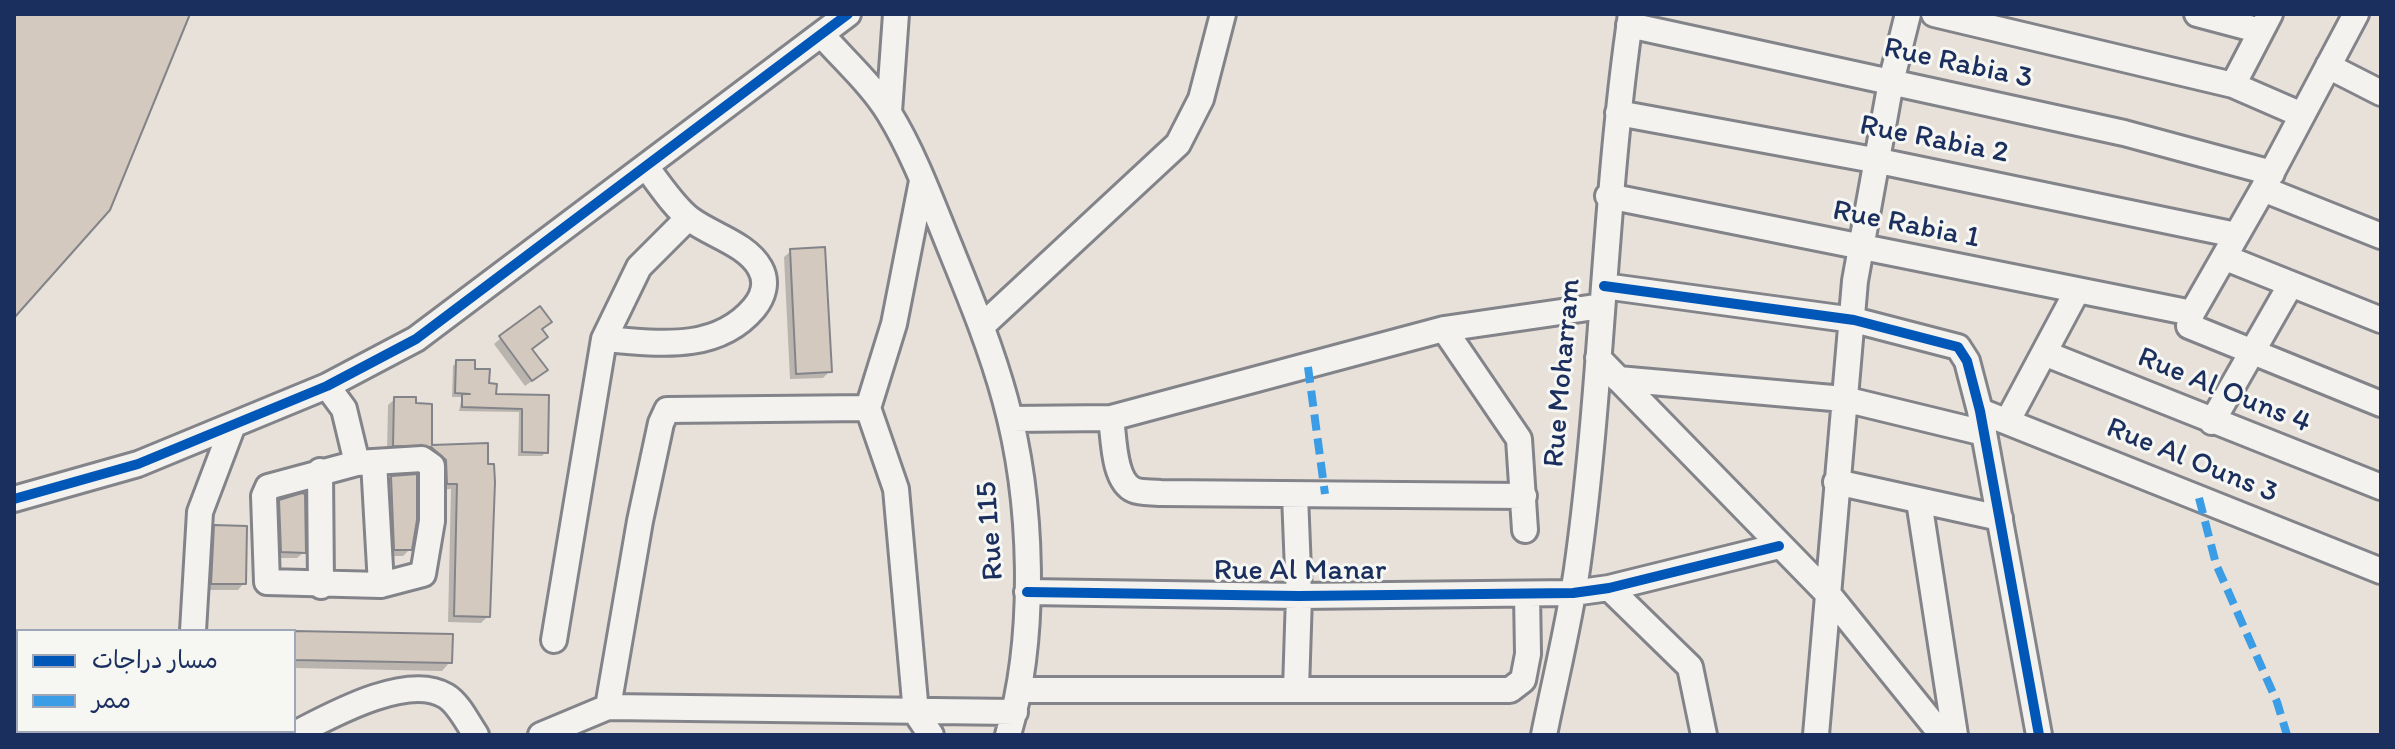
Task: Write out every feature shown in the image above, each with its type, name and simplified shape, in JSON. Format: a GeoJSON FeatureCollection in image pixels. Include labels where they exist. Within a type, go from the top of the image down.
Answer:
{"type":"FeatureCollection","features":[{"type":"Feature","properties":{"kind":"street"},"geometry":{"type":"LineString","coordinates":[[14,499],[138,464],[327,386],[416,339],[848,14]]}},
{"type":"Feature","properties":{"kind":"street"},"geometry":{"type":"LineString","coordinates":[[889,112],[896,14]]}},
{"type":"Feature","properties":{"kind":"street"},"geometry":{"type":"LineString","coordinates":[[982,326],[1178,144],[1201,99],[1223,14]]}},
{"type":"Feature","properties":{"kind":"street"},"geometry":{"type":"LineString","coordinates":[[1816,735],[1836,482],[1860,249],[1879,161],[1891,82],[1908,14]]}},
{"type":"Feature","properties":{"kind":"street"},"geometry":{"type":"LineString","coordinates":[[1934,14],[2233,85],[2302,115]]}},
{"type":"Feature","properties":{"kind":"street"},"geometry":{"type":"LineString","coordinates":[[2197,14],[2266,23],[2233,85]]}},
{"type":"Feature","properties":{"kind":"street"},"geometry":{"type":"LineString","coordinates":[[2191,318],[2356,14]]}},
{"type":"Feature","properties":{"kind":"street","name":"Rue Rabia 3"},"geometry":{"type":"LineString","coordinates":[[1630,19],[1891,82],[2124,133],[2268,181],[2381,236]]}},
{"type":"Feature","properties":{"kind":"street","name":"Rue Moharram"},"geometry":{"type":"LineString","coordinates":[[1545,735],[1573,593],[1598,358],[1608,196],[1630,19]]}},
{"type":"Feature","properties":{"kind":"street"},"geometry":{"type":"LineString","coordinates":[[822,35],[889,112]]}},
{"type":"Feature","properties":{"kind":"street"},"geometry":{"type":"LineString","coordinates":[[2328,66],[2381,93]]}},
{"type":"Feature","properties":{"kind":"street","name":"Rue 115"},"geometry":{"type":"LineString","coordinates":[[889,112],[922,181],[982,326],[1010,419],[1021,495],[1027,592],[1015,712]]}},
{"type":"Feature","properties":{"kind":"street","name":"Rue Rabia 2"},"geometry":{"type":"LineString","coordinates":[[1618,113],[1879,161],[2236,235]]}},
{"type":"Feature","properties":{"kind":"street"},"geometry":{"type":"LineString","coordinates":[[604,339],[662,343],[711,339],[729,332],[762,299],[764,283],[760,269],[748,254],[687,219],[644,168]]}},
{"type":"Feature","properties":{"kind":"street"},"geometry":{"type":"LineString","coordinates":[[922,181],[894,324],[868,408],[896,489],[916,713],[931,735]]}},
{"type":"Feature","properties":{"kind":"street","name":"Rue Rabia 1"},"geometry":{"type":"LineString","coordinates":[[1608,196],[2077,291],[2191,318],[2192,329],[2381,404]]}},
{"type":"Feature","properties":{"kind":"street"},"geometry":{"type":"LineString","coordinates":[[554,640],[604,339],[639,267],[687,219]]}},
{"type":"Feature","properties":{"kind":"street"},"geometry":{"type":"LineString","coordinates":[[2226,258],[2381,320]]}},
{"type":"Feature","properties":{"kind":"street"},"geometry":{"type":"LineString","coordinates":[[2212,422],[2291,284]]}},
{"type":"Feature","properties":{"kind":"street"},"geometry":{"type":"LineString","coordinates":[[2007,422],[2077,291]]}},
{"type":"Feature","properties":{"kind":"street"},"geometry":{"type":"LineString","coordinates":[[1010,419],[1111,418],[1444,329],[1603,296],[1854,320],[1958,347],[1967,361],[1982,422],[2039,735]]}},
{"type":"Feature","properties":{"kind":"street"},"geometry":{"type":"LineString","coordinates":[[1444,329],[1519,439],[1525,530]]}},
{"type":"Feature","properties":{"kind":"street","name":"Rue Al Ouns 4"},"geometry":{"type":"LineString","coordinates":[[2044,353],[2381,487]]}},
{"type":"Feature","properties":{"kind":"street"},"geometry":{"type":"LineString","coordinates":[[1598,358],[1829,595],[1942,735]]}},
{"type":"Feature","properties":{"kind":"street","name":"Rue Al Ouns 3"},"geometry":{"type":"LineString","coordinates":[[1618,379],[1844,399],[1982,422],[2007,422],[2381,571]]}},
{"type":"Feature","properties":{"kind":"street"},"geometry":{"type":"LineString","coordinates":[[327,386],[344,409],[366,462],[381,585]]}},
{"type":"Feature","properties":{"kind":"street"},"geometry":{"type":"LineString","coordinates":[[608,707],[640,521],[661,423],[667,410],[868,408]]}},
{"type":"Feature","properties":{"kind":"street"},"geometry":{"type":"LineString","coordinates":[[1111,418],[1124,483],[1134,490],[1295,495],[1524,496]]}},
{"type":"Feature","properties":{"kind":"street"},"geometry":{"type":"LineString","coordinates":[[193,629],[200,512],[233,425]]}},
{"type":"Feature","properties":{"kind":"street"},"geometry":{"type":"LineString","coordinates":[[422,459],[432,466],[432,521],[423,574],[381,585],[321,586],[267,582],[264,496],[268,487],[320,471],[366,462],[422,459]]}},
{"type":"Feature","properties":{"kind":"street"},"geometry":{"type":"LineString","coordinates":[[320,471],[321,586]]}},
{"type":"Feature","properties":{"kind":"street"},"geometry":{"type":"LineString","coordinates":[[1836,482],[2000,518]]}},
{"type":"Feature","properties":{"kind":"street"},"geometry":{"type":"LineString","coordinates":[[1295,495],[1299,596],[1296,689]]}},
{"type":"Feature","properties":{"kind":"street"},"geometry":{"type":"LineString","coordinates":[[1919,501],[1955,735]]}},
{"type":"Feature","properties":{"kind":"street","name":"Rue Al Manar"},"geometry":{"type":"LineString","coordinates":[[1027,592],[1299,596],[1573,593],[1609,588],[1779,546]]}},
{"type":"Feature","properties":{"kind":"street"},"geometry":{"type":"LineString","coordinates":[[1609,588],[1690,667],[1704,735]]}},
{"type":"Feature","properties":{"kind":"street"},"geometry":{"type":"LineString","coordinates":[[541,735],[608,707],[1015,712],[1296,689],[1510,690],[1523,680],[1528,654],[1527,594]]}},
{"type":"Feature","properties":{"kind":"street"},"geometry":{"type":"LineString","coordinates":[[293,735],[363,701],[409,690],[430,690],[448,697],[476,735]]}},
{"type":"Feature","properties":{"kind":"building"},"geometry":{"type":"Polygon","coordinates":[[[14,14],[190,14],[110,210],[14,318],[14,14]]]}},
{"type":"Feature","properties":{"kind":"building"},"geometry":{"type":"Polygon","coordinates":[[[825,247],[832,372],[796,374],[790,249],[825,247]]]}},
{"type":"Feature","properties":{"kind":"building"},"geometry":{"type":"Polygon","coordinates":[[[540,306],[552,322],[542,329],[548,337],[532,349],[548,370],[532,381],[499,336],[540,306]]]}},
{"type":"Feature","properties":{"kind":"building"},"geometry":{"type":"Polygon","coordinates":[[[456,360],[475,360],[475,369],[490,369],[489,383],[497,384],[496,394],[549,395],[548,453],[522,452],[522,409],[462,407],[462,394],[470,394],[455,393],[456,360]]]}},
{"type":"Feature","properties":{"kind":"building"},"geometry":{"type":"Polygon","coordinates":[[[394,397],[416,397],[416,403],[432,404],[432,445],[488,443],[488,464],[494,464],[495,482],[490,617],[454,616],[457,484],[447,484],[446,460],[431,447],[393,446],[394,397]]]}},
{"type":"Feature","properties":{"kind":"building"},"geometry":{"type":"Polygon","coordinates":[[[417,474],[417,520],[412,550],[394,550],[391,476],[417,474]]]}},
{"type":"Feature","properties":{"kind":"building"},"geometry":{"type":"Polygon","coordinates":[[[305,494],[306,553],[281,552],[279,500],[305,494]]]}},
{"type":"Feature","properties":{"kind":"building"},"geometry":{"type":"Polygon","coordinates":[[[214,525],[247,526],[246,584],[211,584],[214,525]]]}},
{"type":"Feature","properties":{"kind":"building"},"geometry":{"type":"Polygon","coordinates":[[[296,631],[453,634],[452,663],[296,660],[296,631]]]}},
{"type":"Feature","properties":{"kind":"marked path"},"geometry":{"type":"LineString","coordinates":[[1308,367],[1325,494]]}},
{"type":"Feature","properties":{"kind":"marked path"},"geometry":{"type":"LineString","coordinates":[[2199,498],[2216,564],[2277,702],[2287,735]]}},
{"type":"Feature","properties":{"kind":"cycle path"},"geometry":{"type":"LineString","coordinates":[[14,499],[138,464],[327,386],[416,339],[848,14]]}},
{"type":"Feature","properties":{"kind":"cycle path"},"geometry":{"type":"LineString","coordinates":[[1604,286],[1854,320],[1958,347],[1967,361],[1980,411],[2039,735]]}},
{"type":"Feature","properties":{"kind":"cycle path"},"geometry":{"type":"LineString","coordinates":[[1027,592],[1299,596],[1573,593],[1609,588],[1779,546]]}}]}
